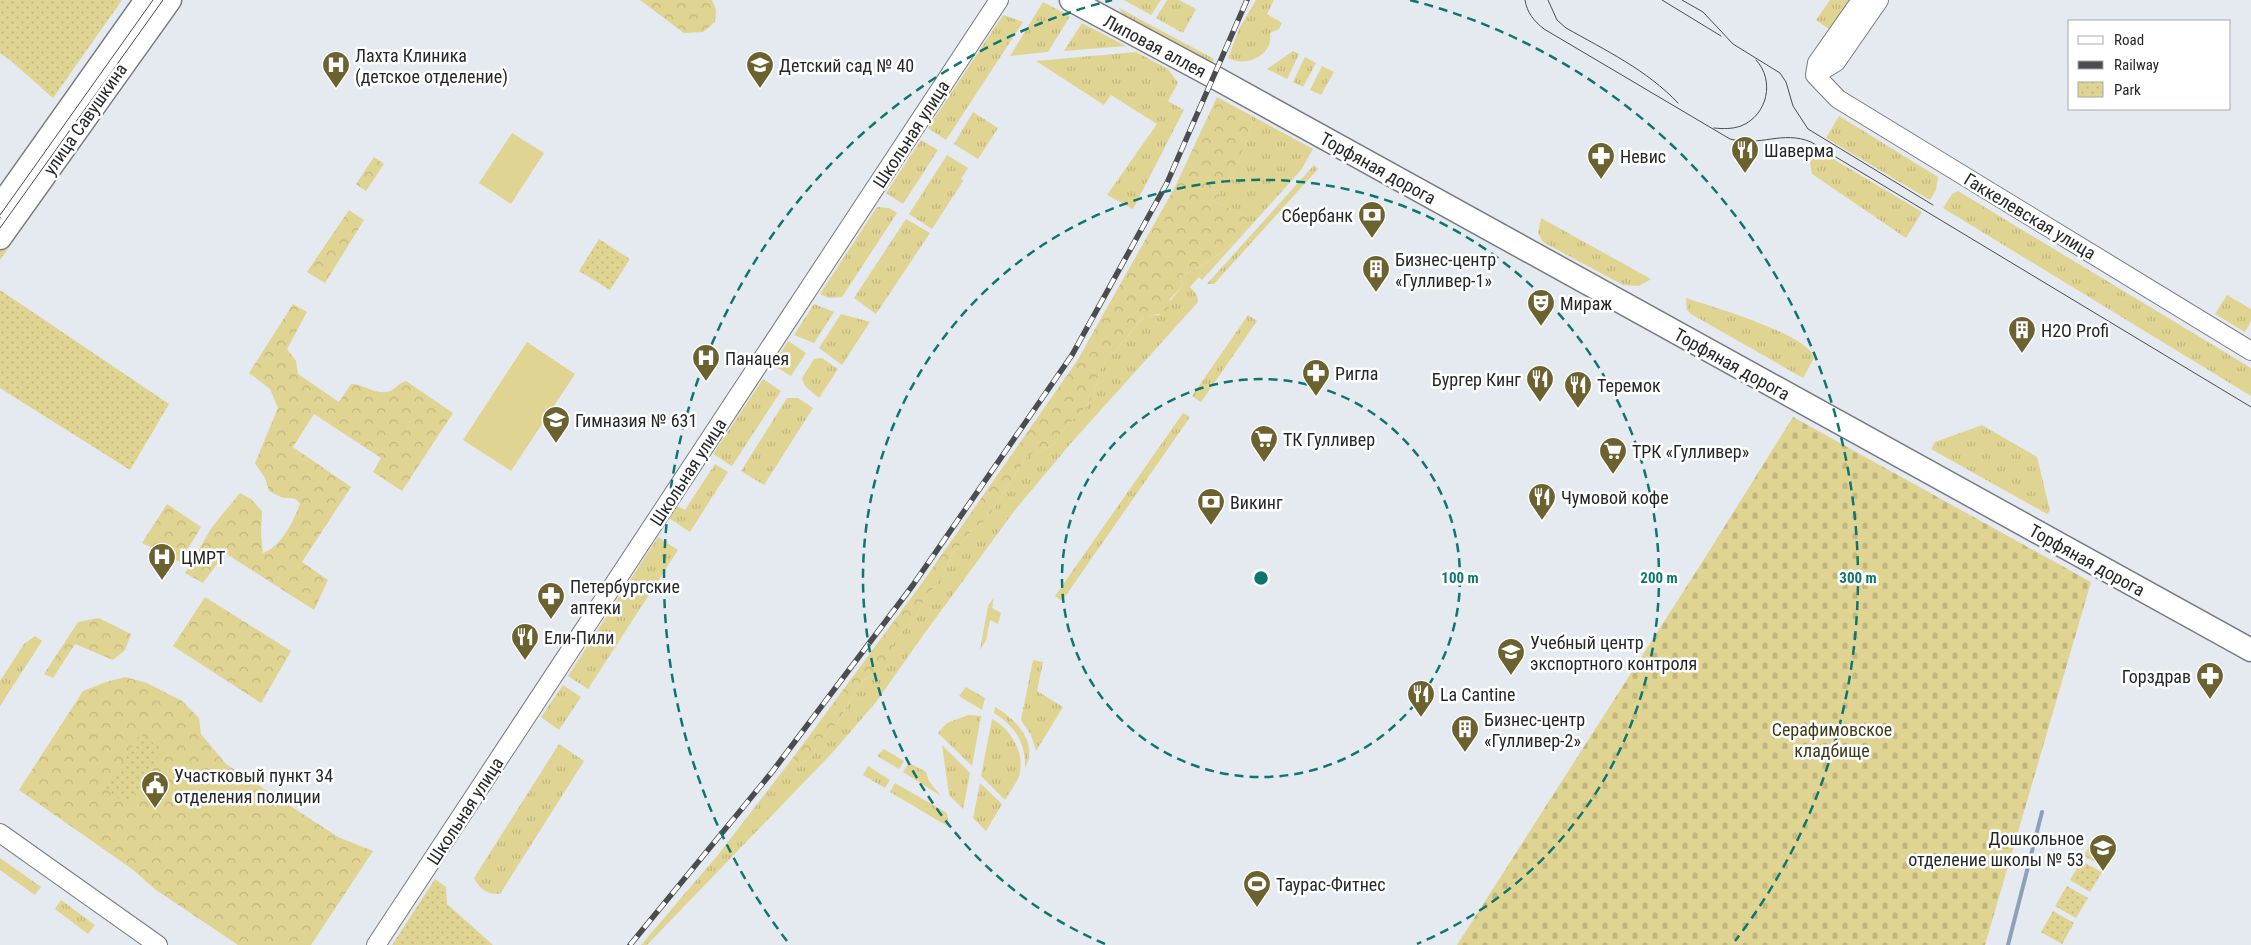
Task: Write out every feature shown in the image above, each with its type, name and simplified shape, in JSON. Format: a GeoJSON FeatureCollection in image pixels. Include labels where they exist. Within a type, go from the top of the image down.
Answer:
{"type":"FeatureCollection","features":[{"type":"Feature","properties":{"kind":"main road","name":"улица Савушкина"},"geometry":{"type":"LineString","coordinates":[[0,206],[146,0]]}},
{"type":"Feature","properties":{"kind":"main road","name":"улица Савушкина"},"geometry":{"type":"LineString","coordinates":[[0,238],[170,0]]}},
{"type":"Feature","properties":{"kind":"main road","name":"Липовая аллея"},"geometry":{"type":"LineString","coordinates":[[1071,0],[1214,77]]}},
{"type":"Feature","properties":{"kind":"main road","name":"Торфяная дорога"},"geometry":{"type":"LineString","coordinates":[[1214,77],[2251,650]]}},
{"type":"Feature","properties":{"kind":"street","name":"Школьная улица"},"geometry":{"type":"LineString","coordinates":[[376,945],[1000,0]]}},
{"type":"Feature","properties":{"kind":"street"},"geometry":{"type":"LineString","coordinates":[[1815,75],[1817,63],[1861,0]]}},
{"type":"Feature","properties":{"kind":"street"},"geometry":{"type":"LineString","coordinates":[[1815,75],[1836,62],[1878,0]]}},
{"type":"Feature","properties":{"kind":"street","name":"Гаккелевская улица"},"geometry":{"type":"LineString","coordinates":[[1815,75],[1838,99],[2251,351]]}},
{"type":"Feature","properties":{"kind":"street"},"geometry":{"type":"LineString","coordinates":[[0,833],[158,945]]}},
{"type":"Feature","properties":{"kind":"green space"},"geometry":{"type":"Polygon","coordinates":[[[0,0],[122,0],[53,98],[0,53],[0,0]]]}},
{"type":"Feature","properties":{"kind":"green space"},"geometry":{"type":"Polygon","coordinates":[[[640,0],[712,0],[716,10],[715,22],[703,32],[684,33],[640,0]]]}},
{"type":"Feature","properties":{"kind":"green space"},"geometry":{"type":"Polygon","coordinates":[[[1124,0],[1161,0],[1151,15],[1124,0]]]}},
{"type":"Feature","properties":{"kind":"green space"},"geometry":{"type":"Polygon","coordinates":[[[1167,0],[1179,0],[1196,9],[1183,33],[1156,18],[1167,0]]]}},
{"type":"Feature","properties":{"kind":"green space"},"geometry":{"type":"Polygon","coordinates":[[[1256,0],[1274,0],[1267,14],[1282,23],[1279,29],[1270,33],[1268,48],[1257,58],[1235,61],[1228,58],[1239,29],[1256,0]]]}},
{"type":"Feature","properties":{"kind":"green space"},"geometry":{"type":"Polygon","coordinates":[[[1830,0],[1850,0],[1829,29],[1816,20],[1830,0]]]}},
{"type":"Feature","properties":{"kind":"green space"},"geometry":{"type":"Polygon","coordinates":[[[1043,2],[1070,16],[1048,52],[1010,56],[1043,2]]]}},
{"type":"Feature","properties":{"kind":"green space"},"geometry":{"type":"Polygon","coordinates":[[[1119,8],[1214,59],[1212,64],[1125,17],[1119,8]]]}},
{"type":"Feature","properties":{"kind":"green space"},"geometry":{"type":"Polygon","coordinates":[[[1003,15],[1023,22],[946,140],[928,128],[1003,15]]]}},
{"type":"Feature","properties":{"kind":"green space"},"geometry":{"type":"Polygon","coordinates":[[[1082,23],[1126,46],[1064,51],[1082,23]]]}},
{"type":"Feature","properties":{"kind":"green space"},"geometry":{"type":"Polygon","coordinates":[[[1293,51],[1299,54],[1287,79],[1267,69],[1293,51]]]}},
{"type":"Feature","properties":{"kind":"green space"},"geometry":{"type":"Polygon","coordinates":[[[1136,52],[1168,69],[1178,83],[1168,101],[1184,110],[1133,209],[1107,195],[1157,124],[1111,95],[1104,105],[1036,61],[1136,52]]]}},
{"type":"Feature","properties":{"kind":"green space"},"geometry":{"type":"Polygon","coordinates":[[[1305,57],[1316,63],[1303,87],[1293,82],[1305,57]]]}},
{"type":"Feature","properties":{"kind":"green space"},"geometry":{"type":"Polygon","coordinates":[[[1322,66],[1334,72],[1321,95],[1310,90],[1322,66]]]}},
{"type":"Feature","properties":{"kind":"green space"},"geometry":{"type":"Polygon","coordinates":[[[123,74],[129,78],[0,260],[0,247],[123,74]]]}},
{"type":"Feature","properties":{"kind":"green space"},"geometry":{"type":"Polygon","coordinates":[[[1217,97],[1254,117],[1240,159],[1214,201],[1244,215],[1248,219],[1248,226],[1217,255],[1180,276],[1183,285],[1170,299],[1168,312],[1143,317],[1118,348],[1107,358],[1099,372],[1094,394],[1087,406],[1061,432],[1056,442],[1044,451],[1028,455],[987,519],[970,532],[950,558],[945,573],[923,602],[917,615],[893,641],[894,651],[871,675],[861,682],[837,723],[817,744],[812,757],[798,765],[792,759],[922,583],[1077,361],[1175,187],[1217,97]]]}},
{"type":"Feature","properties":{"kind":"green space"},"geometry":{"type":"Polygon","coordinates":[[[973,112],[998,128],[978,159],[954,144],[973,112]]]}},
{"type":"Feature","properties":{"kind":"green space"},"geometry":{"type":"Polygon","coordinates":[[[1839,116],[1938,177],[1936,190],[1930,200],[1826,138],[1839,116]]]}},
{"type":"Feature","properties":{"kind":"green space"},"geometry":{"type":"Polygon","coordinates":[[[1254,117],[1313,149],[1301,170],[1202,280],[1199,277],[1190,287],[1197,295],[1198,302],[1071,443],[1015,510],[876,702],[833,752],[647,945],[641,945],[717,856],[792,759],[798,765],[812,757],[817,744],[837,723],[861,682],[871,675],[893,641],[917,615],[923,602],[945,573],[950,558],[970,532],[987,519],[1028,455],[1044,451],[1056,442],[1061,432],[1087,406],[1094,394],[1099,372],[1107,358],[1118,348],[1144,316],[1159,315],[1183,285],[1180,276],[1198,268],[1217,256],[1242,234],[1248,226],[1248,219],[1244,215],[1214,201],[1240,159],[1254,117]]]}},
{"type":"Feature","properties":{"kind":"green space"},"geometry":{"type":"Polygon","coordinates":[[[512,133],[544,153],[511,204],[479,183],[512,133]]]}},
{"type":"Feature","properties":{"kind":"green space"},"geometry":{"type":"Polygon","coordinates":[[[921,140],[938,150],[903,204],[886,193],[921,140]]]}},
{"type":"Feature","properties":{"kind":"green space"},"geometry":{"type":"Polygon","coordinates":[[[1818,150],[1922,212],[1906,238],[1812,174],[1810,163],[1818,150]]]}},
{"type":"Feature","properties":{"kind":"green space"},"geometry":{"type":"Polygon","coordinates":[[[947,155],[968,168],[961,179],[963,181],[932,229],[909,214],[947,155]]]}},
{"type":"Feature","properties":{"kind":"green space"},"geometry":{"type":"Polygon","coordinates":[[[374,157],[384,164],[366,191],[356,184],[374,157]]]}},
{"type":"Feature","properties":{"kind":"green space"},"geometry":{"type":"Polygon","coordinates":[[[1314,165],[1318,169],[1214,284],[1207,284],[1314,165]]]}},
{"type":"Feature","properties":{"kind":"green space"},"geometry":{"type":"Polygon","coordinates":[[[1958,191],[2251,368],[2251,396],[1943,208],[1952,194],[1958,191]]]}},
{"type":"Feature","properties":{"kind":"green space"},"geometry":{"type":"Polygon","coordinates":[[[877,207],[889,208],[897,213],[842,297],[829,298],[820,294],[877,207]]]}},
{"type":"Feature","properties":{"kind":"green space"},"geometry":{"type":"Polygon","coordinates":[[[349,210],[364,220],[325,283],[307,272],[349,210]]]}},
{"type":"Feature","properties":{"kind":"green space"},"geometry":{"type":"Polygon","coordinates":[[[1541,218],[1651,279],[1639,286],[1623,285],[1543,242],[1538,233],[1541,218]]]}},
{"type":"Feature","properties":{"kind":"green space"},"geometry":{"type":"Polygon","coordinates":[[[906,219],[930,233],[876,314],[854,298],[906,219]]]}},
{"type":"Feature","properties":{"kind":"green space"},"geometry":{"type":"Polygon","coordinates":[[[599,239],[630,259],[610,290],[579,271],[599,239]]]}},
{"type":"Feature","properties":{"kind":"green space"},"geometry":{"type":"Polygon","coordinates":[[[0,290],[169,404],[130,470],[0,388],[0,290]]]}},
{"type":"Feature","properties":{"kind":"green space"},"geometry":{"type":"Polygon","coordinates":[[[2227,295],[2251,309],[2251,321],[2245,332],[2215,314],[2227,295]]]}},
{"type":"Feature","properties":{"kind":"green space"},"geometry":{"type":"Polygon","coordinates":[[[1686,298],[1757,322],[1795,340],[1808,349],[1814,358],[1803,378],[1691,314],[1687,310],[1686,298]]]}},
{"type":"Feature","properties":{"kind":"green space"},"geometry":{"type":"Polygon","coordinates":[[[293,304],[307,312],[287,349],[296,361],[298,374],[339,402],[351,384],[385,392],[406,381],[453,413],[402,491],[373,472],[381,458],[314,414],[293,447],[351,487],[302,562],[328,580],[314,610],[225,553],[203,583],[185,573],[212,527],[240,493],[251,499],[262,511],[261,535],[263,553],[281,540],[300,504],[294,499],[284,498],[269,491],[265,478],[255,463],[278,408],[270,389],[249,373],[293,304]]]}},
{"type":"Feature","properties":{"kind":"green space"},"geometry":{"type":"Polygon","coordinates":[[[814,304],[834,312],[814,343],[794,335],[814,304]]]}},
{"type":"Feature","properties":{"kind":"green space"},"geometry":{"type":"Polygon","coordinates":[[[841,314],[870,322],[842,365],[819,348],[841,314]]]}},
{"type":"Feature","properties":{"kind":"green space"},"geometry":{"type":"Polygon","coordinates":[[[1248,315],[1257,321],[1201,402],[1192,396],[1248,315]]]}},
{"type":"Feature","properties":{"kind":"green space"},"geometry":{"type":"Polygon","coordinates":[[[788,341],[806,353],[791,376],[773,365],[788,341]]]}},
{"type":"Feature","properties":{"kind":"green space"},"geometry":{"type":"Polygon","coordinates":[[[527,342],[575,374],[511,471],[463,440],[527,342]]]}},
{"type":"Feature","properties":{"kind":"green space"},"geometry":{"type":"Polygon","coordinates":[[[822,358],[838,369],[819,398],[805,386],[802,378],[814,359],[822,358]]]}},
{"type":"Feature","properties":{"kind":"green space"},"geometry":{"type":"Polygon","coordinates":[[[763,379],[781,391],[732,466],[713,454],[763,379]]]}},
{"type":"Feature","properties":{"kind":"green space"},"geometry":{"type":"Polygon","coordinates":[[[787,398],[798,398],[813,408],[764,485],[741,471],[787,398]]]}},
{"type":"Feature","properties":{"kind":"green space"},"geometry":{"type":"Polygon","coordinates":[[[1183,413],[1190,417],[1062,601],[1055,596],[1183,413]]]}},
{"type":"Feature","properties":{"kind":"green space","name":"Серафимовское кладбище"},"geometry":{"type":"Polygon","coordinates":[[[1793,417],[2091,582],[1985,945],[1457,945],[1708,553],[1793,417]]]}},
{"type":"Feature","properties":{"kind":"green space"},"geometry":{"type":"Polygon","coordinates":[[[1982,425],[2037,457],[2050,511],[2047,514],[1931,449],[1935,442],[1982,425]]]}},
{"type":"Feature","properties":{"kind":"green space"},"geometry":{"type":"Polygon","coordinates":[[[715,464],[728,472],[690,532],[669,518],[677,506],[685,510],[715,464]]]}},
{"type":"Feature","properties":{"kind":"green space"},"geometry":{"type":"Polygon","coordinates":[[[167,504],[201,527],[180,562],[142,543],[167,504]]]}},
{"type":"Feature","properties":{"kind":"green space"},"geometry":{"type":"Polygon","coordinates":[[[658,537],[678,550],[588,689],[568,676],[658,537]]]}},
{"type":"Feature","properties":{"kind":"green space"},"geometry":{"type":"Polygon","coordinates":[[[205,597],[291,651],[261,703],[173,646],[205,597]]]}},
{"type":"Feature","properties":{"kind":"green space"},"geometry":{"type":"Polygon","coordinates":[[[994,597],[992,608],[1001,613],[998,624],[990,620],[986,640],[980,650],[988,606],[994,597]]]}},
{"type":"Feature","properties":{"kind":"green space"},"geometry":{"type":"Polygon","coordinates":[[[99,618],[131,634],[125,650],[113,660],[75,644],[53,678],[44,674],[78,622],[99,618]]]}},
{"type":"Feature","properties":{"kind":"green space"},"geometry":{"type":"Polygon","coordinates":[[[35,636],[42,641],[0,706],[0,681],[24,644],[35,636]]]}},
{"type":"Feature","properties":{"kind":"green space"},"geometry":{"type":"Polygon","coordinates":[[[1033,660],[1043,662],[1037,691],[1063,707],[1036,751],[1031,735],[1021,720],[1033,660]]]}},
{"type":"Feature","properties":{"kind":"green space"},"geometry":{"type":"Polygon","coordinates":[[[125,677],[147,683],[182,701],[199,718],[201,734],[226,764],[338,837],[373,851],[311,945],[238,945],[156,890],[132,869],[19,790],[83,691],[125,677]]]}},
{"type":"Feature","properties":{"kind":"green space"},"geometry":{"type":"Polygon","coordinates":[[[563,685],[581,697],[559,730],[541,717],[563,685]]]}},
{"type":"Feature","properties":{"kind":"green space"},"geometry":{"type":"Polygon","coordinates":[[[966,687],[985,698],[982,710],[959,696],[966,687]]]}},
{"type":"Feature","properties":{"kind":"green space"},"geometry":{"type":"Polygon","coordinates":[[[995,707],[1011,718],[1027,741],[1029,759],[1025,768],[1024,751],[1018,736],[1008,724],[994,713],[995,707]]]}},
{"type":"Feature","properties":{"kind":"green space"},"geometry":{"type":"Polygon","coordinates":[[[968,715],[981,716],[972,766],[938,733],[947,723],[968,715]]]}},
{"type":"Feature","properties":{"kind":"green space"},"geometry":{"type":"Polygon","coordinates":[[[992,719],[999,723],[1011,736],[1019,751],[1021,768],[1019,776],[1005,800],[981,776],[992,719]]]}},
{"type":"Feature","properties":{"kind":"green space"},"geometry":{"type":"Polygon","coordinates":[[[140,734],[163,749],[128,804],[105,789],[140,734]]]}},
{"type":"Feature","properties":{"kind":"green space"},"geometry":{"type":"Polygon","coordinates":[[[559,744],[584,761],[500,894],[487,892],[479,886],[474,878],[559,744]]]}},
{"type":"Feature","properties":{"kind":"green space"},"geometry":{"type":"Polygon","coordinates":[[[942,745],[970,773],[963,809],[949,795],[942,745]]]}},
{"type":"Feature","properties":{"kind":"green space"},"geometry":{"type":"Polygon","coordinates":[[[884,749],[904,761],[899,769],[877,756],[884,749]]]}},
{"type":"Feature","properties":{"kind":"green space"},"geometry":{"type":"Polygon","coordinates":[[[909,763],[926,772],[929,781],[941,796],[903,772],[909,763]]]}},
{"type":"Feature","properties":{"kind":"green space"},"geometry":{"type":"Polygon","coordinates":[[[868,766],[890,780],[885,788],[863,775],[868,766]]]}},
{"type":"Feature","properties":{"kind":"green space"},"geometry":{"type":"Polygon","coordinates":[[[895,783],[947,813],[949,827],[890,792],[895,783]]]}},
{"type":"Feature","properties":{"kind":"green space"},"geometry":{"type":"Polygon","coordinates":[[[980,783],[1002,804],[986,831],[973,818],[980,783]]]}},
{"type":"Feature","properties":{"kind":"green space"},"geometry":{"type":"Polygon","coordinates":[[[2095,835],[2116,847],[2104,867],[2084,856],[2095,835]]]}},
{"type":"Feature","properties":{"kind":"green space"},"geometry":{"type":"Polygon","coordinates":[[[0,858],[41,887],[35,895],[0,870],[0,858]]]}},
{"type":"Feature","properties":{"kind":"green space"},"geometry":{"type":"Polygon","coordinates":[[[2081,861],[2102,872],[2090,892],[2070,880],[2081,861]]]}},
{"type":"Feature","properties":{"kind":"green space"},"geometry":{"type":"Polygon","coordinates":[[[435,879],[446,887],[447,904],[493,945],[392,945],[435,879]]]}},
{"type":"Feature","properties":{"kind":"green space"},"geometry":{"type":"Polygon","coordinates":[[[2067,886],[2088,898],[2076,918],[2055,906],[2067,886]]]}},
{"type":"Feature","properties":{"kind":"green space"},"geometry":{"type":"Polygon","coordinates":[[[61,900],[95,925],[88,934],[55,909],[61,900]]]}},
{"type":"Feature","properties":{"kind":"green space"},"geometry":{"type":"Polygon","coordinates":[[[2053,911],[2074,923],[2062,944],[2041,932],[2053,911]]]}},
{"type":"Feature","properties":{"kind":"waterway"},"geometry":{"type":"LineString","coordinates":[[2008,945],[2042,812]]}},
{"type":"Feature","properties":{"kind":"tram line"},"geometry":{"type":"LineString","coordinates":[[0,215],[153,0]]}},
{"type":"Feature","properties":{"kind":"tram line"},"geometry":{"type":"LineString","coordinates":[[0,228],[163,0]]}},
{"type":"Feature","properties":{"kind":"tram line"},"geometry":{"type":"LineString","coordinates":[[1525,0],[1527,9],[1544,29],[1730,139],[1752,141],[1790,138],[1811,142],[2251,407]]}},
{"type":"Feature","properties":{"kind":"tram line"},"geometry":{"type":"LineString","coordinates":[[1548,0],[1557,20],[1566,28],[1653,80],[1678,103]]}},
{"type":"Feature","properties":{"kind":"tram line"},"geometry":{"type":"LineString","coordinates":[[1662,0],[1721,36]]}},
{"type":"Feature","properties":{"kind":"tram line"},"geometry":{"type":"LineString","coordinates":[[1682,0],[1703,12],[1733,44],[1780,73],[1786,82],[1793,106],[1808,129],[1933,205]]}},
{"type":"Feature","properties":{"kind":"tram line"},"geometry":{"type":"LineString","coordinates":[[1714,128],[1741,126],[1750,121],[1763,106],[1767,87],[1762,68],[1756,60]]}},
{"type":"Feature","properties":{"kind":"railway"},"geometry":{"type":"LineString","coordinates":[[630,945],[772,772],[913,585],[1072,355],[1167,183],[1247,0]]}},
{"type":"Feature","properties":{"kind":"place","name":"Лахта Клиника (детское отделение)"},"geometry":{"type":"Point","coordinates":[336,89]}},
{"type":"Feature","properties":{"kind":"place","name":"Детский сад № 40"},"geometry":{"type":"Point","coordinates":[760,89]}},
{"type":"Feature","properties":{"kind":"place","name":"Шаверма"},"geometry":{"type":"Point","coordinates":[1745,174]}},
{"type":"Feature","properties":{"kind":"place","name":"Невис"},"geometry":{"type":"Point","coordinates":[1601,180]}},
{"type":"Feature","properties":{"kind":"place","name":"Сбербанк"},"geometry":{"type":"Point","coordinates":[1372,239]}},
{"type":"Feature","properties":{"kind":"place","name":"Бизнес-центр «Гулливер-1»"},"geometry":{"type":"Point","coordinates":[1376,293]}},
{"type":"Feature","properties":{"kind":"place","name":"Мираж"},"geometry":{"type":"Point","coordinates":[1541,327]}},
{"type":"Feature","properties":{"kind":"place","name":"H2O Profi"},"geometry":{"type":"Point","coordinates":[2022,354]}},
{"type":"Feature","properties":{"kind":"place","name":"Панацея"},"geometry":{"type":"Point","coordinates":[706,382]}},
{"type":"Feature","properties":{"kind":"place","name":"Ригла"},"geometry":{"type":"Point","coordinates":[1316,397]}},
{"type":"Feature","properties":{"kind":"place","name":"Бургер Кинг"},"geometry":{"type":"Point","coordinates":[1540,403]}},
{"type":"Feature","properties":{"kind":"place","name":"Теремок"},"geometry":{"type":"Point","coordinates":[1578,409]}},
{"type":"Feature","properties":{"kind":"place","name":"Гимназия № 631"},"geometry":{"type":"Point","coordinates":[556,444]}},
{"type":"Feature","properties":{"kind":"place","name":"ТК Гулливер"},"geometry":{"type":"Point","coordinates":[1264,463]}},
{"type":"Feature","properties":{"kind":"place","name":"ТРК «Гулливер»"},"geometry":{"type":"Point","coordinates":[1613,475]}},
{"type":"Feature","properties":{"kind":"place","name":"Чумовой кофе"},"geometry":{"type":"Point","coordinates":[1542,521]}},
{"type":"Feature","properties":{"kind":"place","name":"Викинг"},"geometry":{"type":"Point","coordinates":[1211,526]}},
{"type":"Feature","properties":{"kind":"place","name":"ЦМРТ"},"geometry":{"type":"Point","coordinates":[162,581]}},
{"type":"Feature","properties":{"kind":"place","name":"Петербургские аптеки"},"geometry":{"type":"Point","coordinates":[551,620]}},
{"type":"Feature","properties":{"kind":"place","name":"Ели-Пили"},"geometry":{"type":"Point","coordinates":[525,661]}},
{"type":"Feature","properties":{"kind":"place","name":"Учебный центр экспортного контроля"},"geometry":{"type":"Point","coordinates":[1511,676]}},
{"type":"Feature","properties":{"kind":"place","name":"Горздрав"},"geometry":{"type":"Point","coordinates":[2210,700]}},
{"type":"Feature","properties":{"kind":"place","name":"La Cantine"},"geometry":{"type":"Point","coordinates":[1421,718]}},
{"type":"Feature","properties":{"kind":"place","name":"Бизнес-центр «Гулливер-2»"},"geometry":{"type":"Point","coordinates":[1465,753]}},
{"type":"Feature","properties":{"kind":"place","name":"Участковый пункт 34 отделения полиции"},"geometry":{"type":"Point","coordinates":[155,809]}},
{"type":"Feature","properties":{"kind":"place","name":"Дошкольное отделение школы № 53"},"geometry":{"type":"Point","coordinates":[2103,872]}},
{"type":"Feature","properties":{"kind":"place","name":"Таурас-Фитнес"},"geometry":{"type":"Point","coordinates":[1257,908]}}]}
